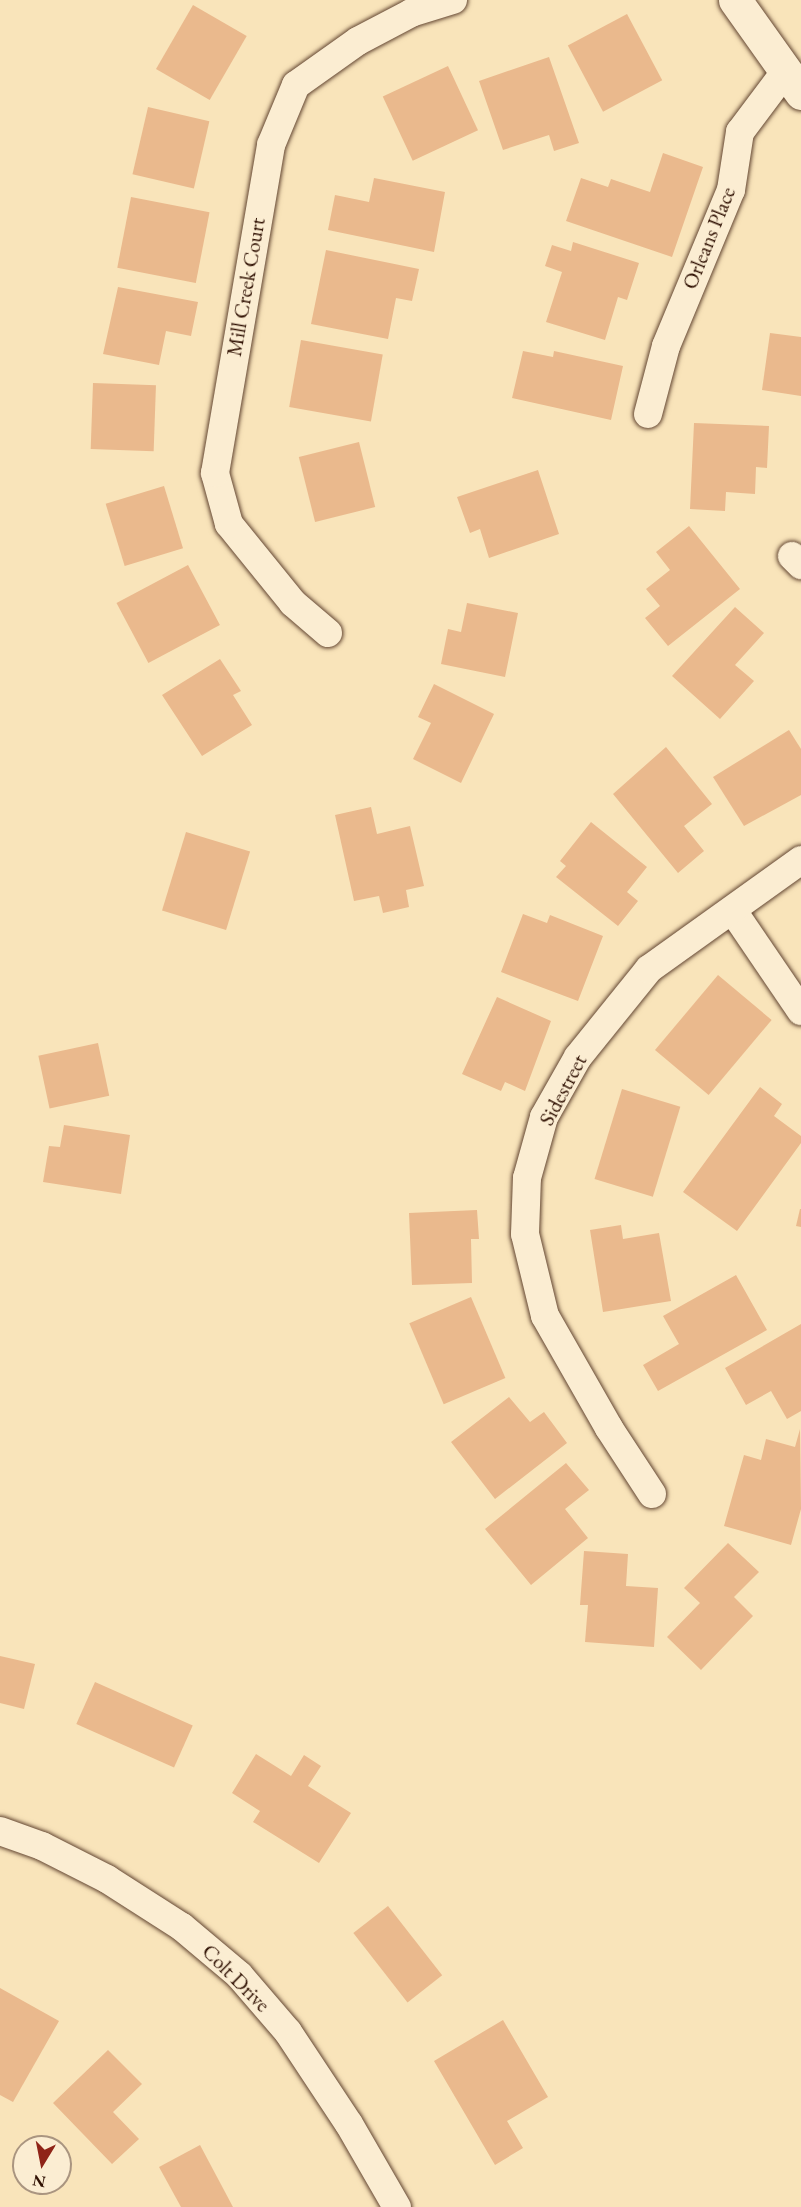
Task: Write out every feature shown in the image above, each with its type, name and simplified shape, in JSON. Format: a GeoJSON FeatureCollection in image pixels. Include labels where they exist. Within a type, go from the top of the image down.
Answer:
{"type":"FeatureCollection","features":[{"type":"Feature","properties":{"kind":"street","name":"Mill Creek Court"},"geometry":{"type":"LineString","coordinates":[[328,633],[293,603],[229,524],[215,473],[272,145],[296,85],[358,41],[411,13],[453,0]]}},
{"type":"Feature","properties":{"kind":"street"},"geometry":{"type":"LineString","coordinates":[[735,0],[793,83]]}},
{"type":"Feature","properties":{"kind":"street","name":"Orleans Place"},"geometry":{"type":"LineString","coordinates":[[648,414],[666,346],[731,190],[740,132],[793,83]]}},
{"type":"Feature","properties":{"kind":"street","name":"Sidestreet"},"geometry":{"type":"LineString","coordinates":[[652,1494],[597,1409],[545,1316],[525,1234],[527,1178],[544,1117],[578,1057],[649,969],[733,911],[801,860]]}},
{"type":"Feature","properties":{"kind":"street"},"geometry":{"type":"LineString","coordinates":[[733,911],[801,1011]]}},
{"type":"Feature","properties":{"kind":"street","name":"Colt Drive"},"geometry":{"type":"LineString","coordinates":[[0,1831],[42,1846],[107,1879],[182,1927],[239,1976],[288,2032],[349,2124],[397,2207]]}},
{"type":"Feature","properties":{"kind":"building"},"geometry":{"type":"Polygon","coordinates":[[[193,5],[247,36],[210,100],[156,69],[193,5]]]}},
{"type":"Feature","properties":{"kind":"building"},"geometry":{"type":"Polygon","coordinates":[[[627,14],[662,80],[603,112],[568,45],[627,14]]]}},
{"type":"Feature","properties":{"kind":"building"},"geometry":{"type":"Polygon","coordinates":[[[549,57],[579,143],[554,151],[549,135],[503,150],[479,81],[549,57]]]}},
{"type":"Feature","properties":{"kind":"building"},"geometry":{"type":"Polygon","coordinates":[[[448,66],[478,130],[413,161],[383,96],[448,66]]]}},
{"type":"Feature","properties":{"kind":"building"},"geometry":{"type":"Polygon","coordinates":[[[148,107],[209,121],[194,188],[132,174],[148,107]]]}},
{"type":"Feature","properties":{"kind":"building"},"geometry":{"type":"Polygon","coordinates":[[[663,153],[703,167],[672,257],[566,221],[581,178],[608,187],[611,179],[650,192],[663,153]]]}},
{"type":"Feature","properties":{"kind":"building"},"geometry":{"type":"Polygon","coordinates":[[[374,178],[445,192],[434,252],[328,230],[335,195],[369,202],[374,178]]]}},
{"type":"Feature","properties":{"kind":"building"},"geometry":{"type":"Polygon","coordinates":[[[131,197],[210,212],[196,283],[117,268],[131,197]]]}},
{"type":"Feature","properties":{"kind":"building"},"geometry":{"type":"Polygon","coordinates":[[[573,242],[639,263],[627,300],[618,297],[605,340],[546,322],[562,272],[545,266],[552,245],[571,251],[573,242]]]}},
{"type":"Feature","properties":{"kind":"building"},"geometry":{"type":"Polygon","coordinates":[[[326,250],[419,269],[412,301],[396,298],[388,339],[311,324],[326,250]]]}},
{"type":"Feature","properties":{"kind":"building"},"geometry":{"type":"Polygon","coordinates":[[[118,287],[198,302],[191,336],[166,331],[159,365],[103,354],[118,287]]]}},
{"type":"Feature","properties":{"kind":"building"},"geometry":{"type":"Polygon","coordinates":[[[770,333],[801,337],[801,396],[762,390],[770,333]]]}},
{"type":"Feature","properties":{"kind":"building"},"geometry":{"type":"Polygon","coordinates":[[[301,340],[383,354],[371,421],[289,407],[301,340]]]}},
{"type":"Feature","properties":{"kind":"building"},"geometry":{"type":"Polygon","coordinates":[[[523,351],[553,357],[554,351],[623,366],[611,420],[512,398],[523,351]]]}},
{"type":"Feature","properties":{"kind":"building"},"geometry":{"type":"Polygon","coordinates":[[[93,383],[156,385],[154,451],[91,449],[93,383]]]}},
{"type":"Feature","properties":{"kind":"building"},"geometry":{"type":"Polygon","coordinates":[[[694,423],[769,426],[767,468],[756,467],[755,494],[726,492],[725,511],[690,509],[694,423]]]}},
{"type":"Feature","properties":{"kind":"building"},"geometry":{"type":"Polygon","coordinates":[[[359,442],[375,507],[315,522],[299,457],[359,442]]]}},
{"type":"Feature","properties":{"kind":"building"},"geometry":{"type":"Polygon","coordinates":[[[538,470],[559,534],[489,558],[480,529],[470,533],[457,497],[538,470]]]}},
{"type":"Feature","properties":{"kind":"building"},"geometry":{"type":"Polygon","coordinates":[[[164,486],[183,548],[125,566],[106,504],[164,486]]]}},
{"type":"Feature","properties":{"kind":"building"},"geometry":{"type":"Polygon","coordinates":[[[689,526],[740,589],[668,646],[645,618],[660,606],[646,589],[670,570],[656,552],[689,526]]]}},
{"type":"Feature","properties":{"kind":"building"},"geometry":{"type":"Polygon","coordinates":[[[188,565],[220,625],[148,663],[116,603],[188,565]]]}},
{"type":"Feature","properties":{"kind":"building"},"geometry":{"type":"Polygon","coordinates":[[[467,603],[518,613],[505,677],[441,664],[448,629],[461,632],[467,603]]]}},
{"type":"Feature","properties":{"kind":"building"},"geometry":{"type":"Polygon","coordinates":[[[735,607],[764,633],[735,665],[754,681],[720,719],[672,676],[735,607]]]}},
{"type":"Feature","properties":{"kind":"building"},"geometry":{"type":"Polygon","coordinates":[[[220,659],[241,691],[233,695],[252,725],[202,756],[162,695],[220,659]]]}},
{"type":"Feature","properties":{"kind":"building"},"geometry":{"type":"Polygon","coordinates":[[[434,684],[494,714],[461,783],[413,759],[431,723],[418,717],[434,684]]]}},
{"type":"Feature","properties":{"kind":"building"},"geometry":{"type":"Polygon","coordinates":[[[789,730],[801,749],[801,795],[744,826],[713,777],[789,730]]]}},
{"type":"Feature","properties":{"kind":"building"},"geometry":{"type":"Polygon","coordinates":[[[666,747],[712,804],[684,826],[704,851],[678,873],[613,794],[666,747]]]}},
{"type":"Feature","properties":{"kind":"building"},"geometry":{"type":"Polygon","coordinates":[[[371,807],[377,834],[410,826],[424,886],[406,890],[409,907],[383,913],[379,896],[354,901],[335,815],[371,807]]]}},
{"type":"Feature","properties":{"kind":"building"},"geometry":{"type":"Polygon","coordinates":[[[591,822],[647,867],[627,892],[638,901],[618,926],[556,877],[566,866],[560,861],[591,822]]]}},
{"type":"Feature","properties":{"kind":"building"},"geometry":{"type":"Polygon","coordinates":[[[186,832],[250,852],[226,930],[162,910],[186,832]]]}},
{"type":"Feature","properties":{"kind":"building"},"geometry":{"type":"Polygon","coordinates":[[[523,914],[547,923],[550,915],[603,936],[578,1001],[501,972],[523,914]]]}},
{"type":"Feature","properties":{"kind":"building"},"geometry":{"type":"Polygon","coordinates":[[[718,975],[772,1020],[709,1095],[655,1050],[718,975]]]}},
{"type":"Feature","properties":{"kind":"building"},"geometry":{"type":"Polygon","coordinates":[[[497,997],[551,1021],[525,1091],[505,1082],[501,1091],[462,1074],[497,997]]]}},
{"type":"Feature","properties":{"kind":"building"},"geometry":{"type":"Polygon","coordinates":[[[98,1043],[109,1096],[50,1109],[38,1056],[98,1043]]]}},
{"type":"Feature","properties":{"kind":"building"},"geometry":{"type":"Polygon","coordinates":[[[760,1087],[782,1104],[774,1116],[801,1136],[801,1143],[737,1231],[683,1192],[760,1087]]]}},
{"type":"Feature","properties":{"kind":"building"},"geometry":{"type":"Polygon","coordinates":[[[622,1089],[680,1107],[653,1197],[595,1179],[622,1089]]]}},
{"type":"Feature","properties":{"kind":"building"},"geometry":{"type":"Polygon","coordinates":[[[64,1125],[130,1135],[121,1194],[43,1182],[49,1146],[60,1147],[64,1125]]]}},
{"type":"Feature","properties":{"kind":"building"},"geometry":{"type":"Polygon","coordinates":[[[801,1209],[801,1227],[796,1226],[801,1209]]]}},
{"type":"Feature","properties":{"kind":"building"},"geometry":{"type":"Polygon","coordinates":[[[477,1210],[479,1239],[471,1239],[472,1283],[412,1285],[409,1213],[477,1210]]]}},
{"type":"Feature","properties":{"kind":"building"},"geometry":{"type":"Polygon","coordinates":[[[621,1225],[623,1239],[659,1233],[671,1301],[603,1312],[590,1230],[621,1225]]]}},
{"type":"Feature","properties":{"kind":"building"},"geometry":{"type":"Polygon","coordinates":[[[736,1275],[767,1330],[658,1391],[643,1365],[679,1344],[663,1316],[736,1275]]]}},
{"type":"Feature","properties":{"kind":"building"},"geometry":{"type":"Polygon","coordinates":[[[471,1297],[505,1378],[444,1404],[409,1323],[471,1297]]]}},
{"type":"Feature","properties":{"kind":"building"},"geometry":{"type":"Polygon","coordinates":[[[801,1324],[801,1411],[787,1419],[771,1391],[746,1405],[725,1368],[801,1324]]]}},
{"type":"Feature","properties":{"kind":"building"},"geometry":{"type":"Polygon","coordinates":[[[509,1397],[530,1422],[544,1412],[567,1443],[495,1499],[451,1442],[509,1397]]]}},
{"type":"Feature","properties":{"kind":"building"},"geometry":{"type":"Polygon","coordinates":[[[800,1429],[801,1509],[791,1545],[724,1526],[744,1455],[761,1460],[766,1439],[795,1447],[800,1429]]]}},
{"type":"Feature","properties":{"kind":"building"},"geometry":{"type":"Polygon","coordinates":[[[566,1463],[589,1490],[565,1509],[588,1538],[531,1585],[485,1529],[566,1463]]]}},
{"type":"Feature","properties":{"kind":"building"},"geometry":{"type":"Polygon","coordinates":[[[728,1543],[759,1572],[734,1597],[753,1616],[701,1670],[667,1637],[700,1603],[684,1588],[728,1543]]]}},
{"type":"Feature","properties":{"kind":"building"},"geometry":{"type":"Polygon","coordinates":[[[584,1551],[628,1554],[626,1586],[658,1588],[654,1647],[585,1642],[588,1605],[580,1605],[584,1551]]]}},
{"type":"Feature","properties":{"kind":"building"},"geometry":{"type":"Polygon","coordinates":[[[0,1656],[35,1664],[24,1709],[0,1703],[0,1656]]]}},
{"type":"Feature","properties":{"kind":"building"},"geometry":{"type":"Polygon","coordinates":[[[95,1682],[193,1726],[174,1768],[76,1724],[95,1682]]]}},
{"type":"Feature","properties":{"kind":"building"},"geometry":{"type":"Polygon","coordinates":[[[256,1754],[291,1776],[304,1755],[321,1766],[308,1786],[351,1813],[319,1863],[253,1822],[260,1811],[232,1793],[256,1754]]]}},
{"type":"Feature","properties":{"kind":"building"},"geometry":{"type":"Polygon","coordinates":[[[388,1906],[442,1975],[408,2002],[353,1933],[388,1906]]]}},
{"type":"Feature","properties":{"kind":"building"},"geometry":{"type":"Polygon","coordinates":[[[0,1988],[59,2021],[13,2102],[0,2095],[0,1988]]]}},
{"type":"Feature","properties":{"kind":"building"},"geometry":{"type":"Polygon","coordinates":[[[503,2020],[548,2097],[507,2121],[523,2148],[495,2165],[434,2061],[503,2020]]]}},
{"type":"Feature","properties":{"kind":"building"},"geometry":{"type":"Polygon","coordinates":[[[108,2050],[142,2084],[113,2112],[139,2139],[112,2164],[53,2103],[108,2050]]]}},
{"type":"Feature","properties":{"kind":"building"},"geometry":{"type":"Polygon","coordinates":[[[200,2145],[233,2207],[181,2207],[159,2167],[200,2145]]]}}]}
